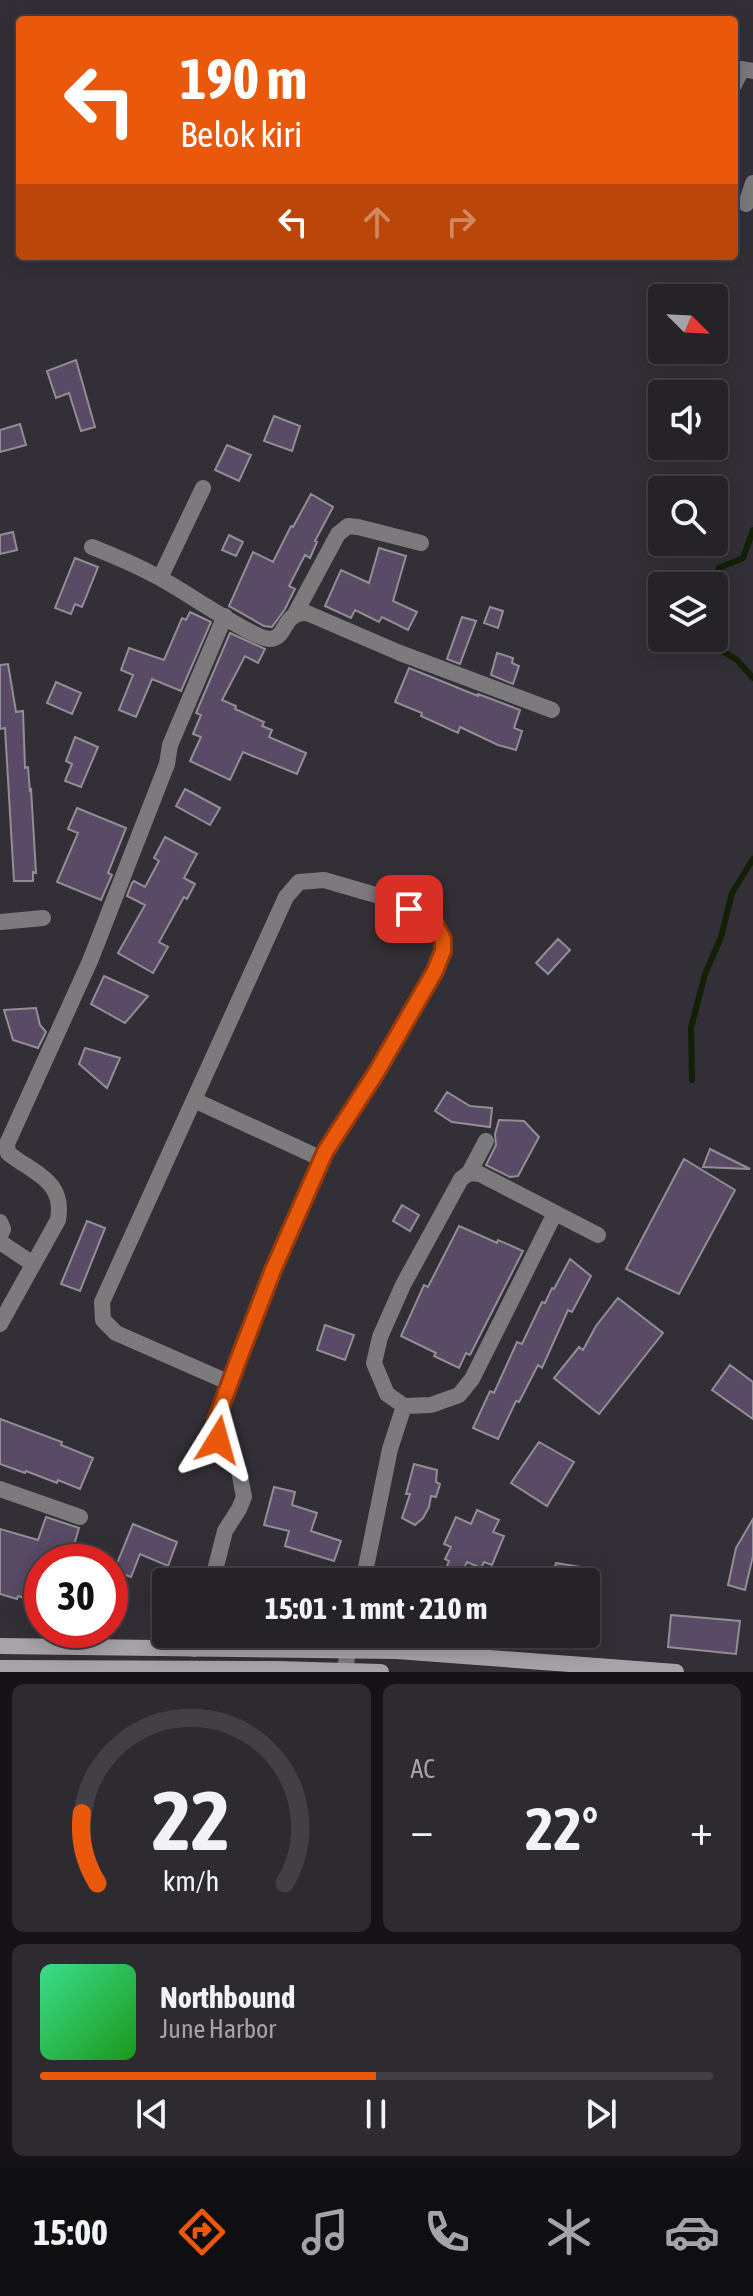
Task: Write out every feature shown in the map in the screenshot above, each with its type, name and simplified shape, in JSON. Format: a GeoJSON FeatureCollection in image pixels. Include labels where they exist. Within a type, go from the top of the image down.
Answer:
{"type":"FeatureCollection","features":[{"type":"Feature","properties":{"kind":"main road"},"geometry":{"type":"LineString","coordinates":[[0,1646],[152,1643]]}},
{"type":"Feature","properties":{"kind":"main road"},"geometry":{"type":"LineString","coordinates":[[381,1648],[676,1672]]}},
{"type":"Feature","properties":{"kind":"main road"},"geometry":{"type":"LineString","coordinates":[[0,1669],[381,1672]]}},
{"type":"Feature","properties":{"kind":"street"},"geometry":{"type":"LineString","coordinates":[[738,77],[742,69],[753,71]]}},
{"type":"Feature","properties":{"kind":"street"},"geometry":{"type":"LineString","coordinates":[[746,204],[753,183]]}},
{"type":"Feature","properties":{"kind":"street"},"geometry":{"type":"LineString","coordinates":[[160,578],[203,488]]}},
{"type":"Feature","properties":{"kind":"street"},"geometry":{"type":"LineString","coordinates":[[92,547],[160,578],[245,629],[272,639],[279,636],[296,612],[338,534],[348,526],[421,543]]}},
{"type":"Feature","properties":{"kind":"street"},"geometry":{"type":"LineString","coordinates":[[296,612],[307,613],[400,653],[552,710]]}},
{"type":"Feature","properties":{"kind":"street"},"geometry":{"type":"LineString","coordinates":[[0,1324],[58,1220],[60,1208],[59,1197],[49,1181],[8,1153],[7,1144],[90,961],[167,764],[170,745],[225,616]]}},
{"type":"Feature","properties":{"kind":"street"},"geometry":{"type":"LineString","coordinates":[[216,1568],[225,1531],[244,1497],[239,1471],[218,1440],[216,1420],[273,1270],[322,1159],[376,1073],[435,971],[443,951],[443,939],[432,919],[398,903],[324,880],[299,882],[286,897],[102,1302],[103,1320],[116,1333],[230,1383]]}},
{"type":"Feature","properties":{"kind":"street"},"geometry":{"type":"LineString","coordinates":[[0,922],[43,918]]}},
{"type":"Feature","properties":{"kind":"street"},"geometry":{"type":"LineString","coordinates":[[194,1100],[322,1159]]}},
{"type":"Feature","properties":{"kind":"street"},"geometry":{"type":"LineString","coordinates":[[486,1141],[469,1173],[461,1179],[445,1205],[380,1337],[374,1363],[387,1394],[404,1406],[431,1405],[459,1395],[472,1379],[555,1213]]}},
{"type":"Feature","properties":{"kind":"street"},"geometry":{"type":"LineString","coordinates":[[469,1173],[480,1174],[598,1235]]}},
{"type":"Feature","properties":{"kind":"street"},"geometry":{"type":"LineString","coordinates":[[0,1222],[3,1229],[0,1239],[33,1264]]}},
{"type":"Feature","properties":{"kind":"street"},"geometry":{"type":"LineString","coordinates":[[366,1568],[390,1449],[404,1406]]}},
{"type":"Feature","properties":{"kind":"street"},"geometry":{"type":"LineString","coordinates":[[0,1489],[80,1517]]}},
{"type":"Feature","properties":{"kind":"street"},"geometry":{"type":"LineString","coordinates":[[344,1672],[349,1648]]}},
{"type":"Feature","properties":{"kind":"building"},"geometry":{"type":"Polygon","coordinates":[[[76,360],[95,427],[81,431],[69,393],[56,398],[47,371],[76,360]]]}},
{"type":"Feature","properties":{"kind":"building"},"geometry":{"type":"Polygon","coordinates":[[[274,416],[300,426],[292,451],[264,441],[274,416]]]}},
{"type":"Feature","properties":{"kind":"building"},"geometry":{"type":"Polygon","coordinates":[[[20,424],[26,445],[0,452],[0,430],[20,424]]]}},
{"type":"Feature","properties":{"kind":"building"},"geometry":{"type":"Polygon","coordinates":[[[227,445],[251,455],[239,481],[215,470],[227,445]]]}},
{"type":"Feature","properties":{"kind":"building"},"geometry":{"type":"Polygon","coordinates":[[[311,494],[333,507],[315,541],[310,558],[305,555],[289,586],[295,589],[285,609],[272,627],[264,626],[229,606],[253,552],[273,562],[311,494]]]}},
{"type":"Feature","properties":{"kind":"building"},"geometry":{"type":"Polygon","coordinates":[[[13,532],[17,550],[0,554],[0,535],[13,532]]]}},
{"type":"Feature","properties":{"kind":"building"},"geometry":{"type":"Polygon","coordinates":[[[229,535],[243,542],[236,556],[222,550],[229,535]]]}},
{"type":"Feature","properties":{"kind":"building"},"geometry":{"type":"Polygon","coordinates":[[[379,548],[406,556],[393,601],[417,612],[408,630],[382,617],[379,622],[355,610],[351,618],[325,606],[341,570],[369,583],[379,548]]]}},
{"type":"Feature","properties":{"kind":"building"},"geometry":{"type":"Polygon","coordinates":[[[75,558],[98,567],[82,607],[75,604],[71,614],[55,608],[75,558]]]}},
{"type":"Feature","properties":{"kind":"building"},"geometry":{"type":"Polygon","coordinates":[[[490,607],[503,611],[498,628],[484,623],[490,607]]]}},
{"type":"Feature","properties":{"kind":"building"},"geometry":{"type":"Polygon","coordinates":[[[190,612],[211,622],[181,691],[152,679],[136,717],[119,710],[133,675],[121,670],[129,648],[164,660],[182,618],[186,620],[190,612]]]}},
{"type":"Feature","properties":{"kind":"building"},"geometry":{"type":"Polygon","coordinates":[[[462,617],[476,621],[460,664],[447,659],[462,617]]]}},
{"type":"Feature","properties":{"kind":"building"},"geometry":{"type":"Polygon","coordinates":[[[230,633],[265,649],[258,663],[245,656],[222,700],[264,722],[262,726],[272,730],[269,737],[306,753],[297,774],[243,752],[230,780],[190,761],[201,737],[193,734],[201,715],[196,713],[230,633]]]}},
{"type":"Feature","properties":{"kind":"building"},"geometry":{"type":"Polygon","coordinates":[[[497,653],[513,658],[512,663],[519,666],[513,684],[491,675],[497,653]]]}},
{"type":"Feature","properties":{"kind":"building"},"geometry":{"type":"Polygon","coordinates":[[[8,664],[16,712],[23,711],[25,768],[28,767],[30,792],[31,788],[36,873],[33,872],[33,881],[14,881],[5,728],[0,729],[0,665],[8,664]]]}},
{"type":"Feature","properties":{"kind":"building"},"geometry":{"type":"Polygon","coordinates":[[[409,668],[520,710],[514,728],[522,731],[516,750],[460,727],[458,733],[395,702],[409,668]]]}},
{"type":"Feature","properties":{"kind":"building"},"geometry":{"type":"Polygon","coordinates":[[[56,682],[81,693],[72,714],[47,703],[56,682]]]}},
{"type":"Feature","properties":{"kind":"building"},"geometry":{"type":"Polygon","coordinates":[[[75,737],[98,747],[81,787],[65,781],[72,764],[66,761],[75,737]]]}},
{"type":"Feature","properties":{"kind":"building"},"geometry":{"type":"Polygon","coordinates":[[[185,789],[220,808],[210,825],[176,806],[185,789]]]}},
{"type":"Feature","properties":{"kind":"building"},"geometry":{"type":"Polygon","coordinates":[[[77,808],[126,828],[101,900],[57,882],[78,833],[68,829],[77,808]]]}},
{"type":"Feature","properties":{"kind":"building"},"geometry":{"type":"Polygon","coordinates":[[[165,837],[197,854],[184,878],[195,884],[187,899],[184,897],[159,942],[168,947],[153,973],[118,953],[145,905],[127,896],[132,883],[134,881],[145,887],[159,861],[154,858],[165,837]]]}},
{"type":"Feature","properties":{"kind":"building"},"geometry":{"type":"Polygon","coordinates":[[[558,939],[570,950],[548,974],[536,963],[558,939]]]}},
{"type":"Feature","properties":{"kind":"building"},"geometry":{"type":"Polygon","coordinates":[[[104,976],[148,996],[125,1023],[91,1004],[104,976]]]}},
{"type":"Feature","properties":{"kind":"building"},"geometry":{"type":"Polygon","coordinates":[[[36,1008],[40,1025],[46,1032],[38,1048],[13,1040],[4,1010],[36,1008]]]}},
{"type":"Feature","properties":{"kind":"building"},"geometry":{"type":"Polygon","coordinates":[[[85,1048],[120,1058],[107,1088],[79,1064],[85,1048]]]}},
{"type":"Feature","properties":{"kind":"building"},"geometry":{"type":"Polygon","coordinates":[[[447,1092],[470,1106],[492,1108],[490,1127],[452,1122],[435,1111],[447,1092]]]}},
{"type":"Feature","properties":{"kind":"building"},"geometry":{"type":"Polygon","coordinates":[[[499,1120],[524,1121],[539,1137],[518,1176],[510,1177],[486,1165],[496,1145],[499,1120]]]}},
{"type":"Feature","properties":{"kind":"building"},"geometry":{"type":"Polygon","coordinates":[[[710,1149],[750,1169],[703,1167],[710,1149]]]}},
{"type":"Feature","properties":{"kind":"building"},"geometry":{"type":"Polygon","coordinates":[[[684,1159],[735,1190],[679,1294],[626,1269],[684,1159]]]}},
{"type":"Feature","properties":{"kind":"building"},"geometry":{"type":"Polygon","coordinates":[[[402,1205],[419,1215],[410,1231],[393,1221],[402,1205]]]}},
{"type":"Feature","properties":{"kind":"building"},"geometry":{"type":"Polygon","coordinates":[[[87,1221],[105,1228],[80,1291],[61,1284],[87,1221]]]}},
{"type":"Feature","properties":{"kind":"building"},"geometry":{"type":"Polygon","coordinates":[[[459,1226],[523,1251],[470,1355],[466,1353],[459,1368],[401,1336],[424,1285],[428,1287],[459,1226]]]}},
{"type":"Feature","properties":{"kind":"building"},"geometry":{"type":"Polygon","coordinates":[[[570,1259],[591,1276],[572,1312],[568,1310],[542,1368],[538,1365],[498,1439],[473,1428],[490,1391],[494,1393],[517,1342],[522,1344],[542,1302],[545,1303],[570,1259]]]}},
{"type":"Feature","properties":{"kind":"building"},"geometry":{"type":"Polygon","coordinates":[[[618,1298],[663,1333],[599,1414],[554,1378],[579,1347],[583,1350],[596,1326],[618,1298]]]}},
{"type":"Feature","properties":{"kind":"building"},"geometry":{"type":"Polygon","coordinates":[[[325,1325],[354,1335],[345,1360],[317,1350],[325,1325]]]}},
{"type":"Feature","properties":{"kind":"building"},"geometry":{"type":"Polygon","coordinates":[[[730,1365],[753,1382],[753,1419],[712,1390],[730,1365]]]}},
{"type":"Feature","properties":{"kind":"building"},"geometry":{"type":"Polygon","coordinates":[[[0,1419],[62,1442],[61,1445],[93,1458],[80,1489],[0,1464],[0,1419]]]}},
{"type":"Feature","properties":{"kind":"building"},"geometry":{"type":"Polygon","coordinates":[[[539,1442],[574,1462],[547,1506],[511,1483],[539,1442]]]}},
{"type":"Feature","properties":{"kind":"building"},"geometry":{"type":"Polygon","coordinates":[[[414,1464],[437,1470],[436,1482],[440,1484],[436,1497],[431,1496],[423,1518],[415,1525],[402,1518],[410,1494],[406,1494],[414,1464]]]}},
{"type":"Feature","properties":{"kind":"building"},"geometry":{"type":"Polygon","coordinates":[[[274,1487],[295,1492],[292,1505],[317,1513],[311,1531],[341,1541],[334,1561],[285,1546],[289,1531],[264,1525],[274,1487]]]}},
{"type":"Feature","properties":{"kind":"building"},"geometry":{"type":"Polygon","coordinates":[[[477,1510],[499,1520],[493,1532],[504,1536],[492,1565],[484,1562],[481,1568],[467,1562],[464,1568],[446,1568],[449,1561],[445,1559],[451,1547],[444,1544],[456,1517],[471,1524],[477,1510]]]}},
{"type":"Feature","properties":{"kind":"building"},"geometry":{"type":"Polygon","coordinates":[[[46,1517],[79,1528],[74,1544],[24,1544],[24,1598],[0,1594],[0,1529],[38,1540],[46,1517]]]}},
{"type":"Feature","properties":{"kind":"building"},"geometry":{"type":"Polygon","coordinates":[[[753,1519],[753,1556],[745,1590],[728,1585],[736,1548],[753,1519]]]}},
{"type":"Feature","properties":{"kind":"building"},"geometry":{"type":"Polygon","coordinates":[[[133,1524],[177,1542],[168,1566],[140,1554],[131,1577],[128,1576],[128,1544],[125,1544],[133,1524]]]}},
{"type":"Feature","properties":{"kind":"building"},"geometry":{"type":"Polygon","coordinates":[[[556,1563],[588,1568],[554,1568],[556,1563]]]}},
{"type":"Feature","properties":{"kind":"building"},"geometry":{"type":"Polygon","coordinates":[[[671,1615],[740,1621],[736,1654],[668,1647],[671,1615]]]}},
{"type":"Feature","properties":{"kind":"waterway"},"geometry":{"type":"LineString","coordinates":[[717,572],[719,568],[743,558],[753,530]]}},
{"type":"Feature","properties":{"kind":"waterway"},"geometry":{"type":"LineString","coordinates":[[724,652],[737,660],[753,678]]}},
{"type":"Feature","properties":{"kind":"waterway"},"geometry":{"type":"LineString","coordinates":[[692,1080],[691,1028],[705,974],[721,937],[732,893],[753,859]]}},
{"type":"Feature","properties":{"kind":"route"},"geometry":{"type":"LineString","coordinates":[[218,1440],[216,1420],[239,1358],[273,1270],[325,1152],[376,1073],[435,971],[443,951],[443,939],[432,919],[409,909]]}}]}
